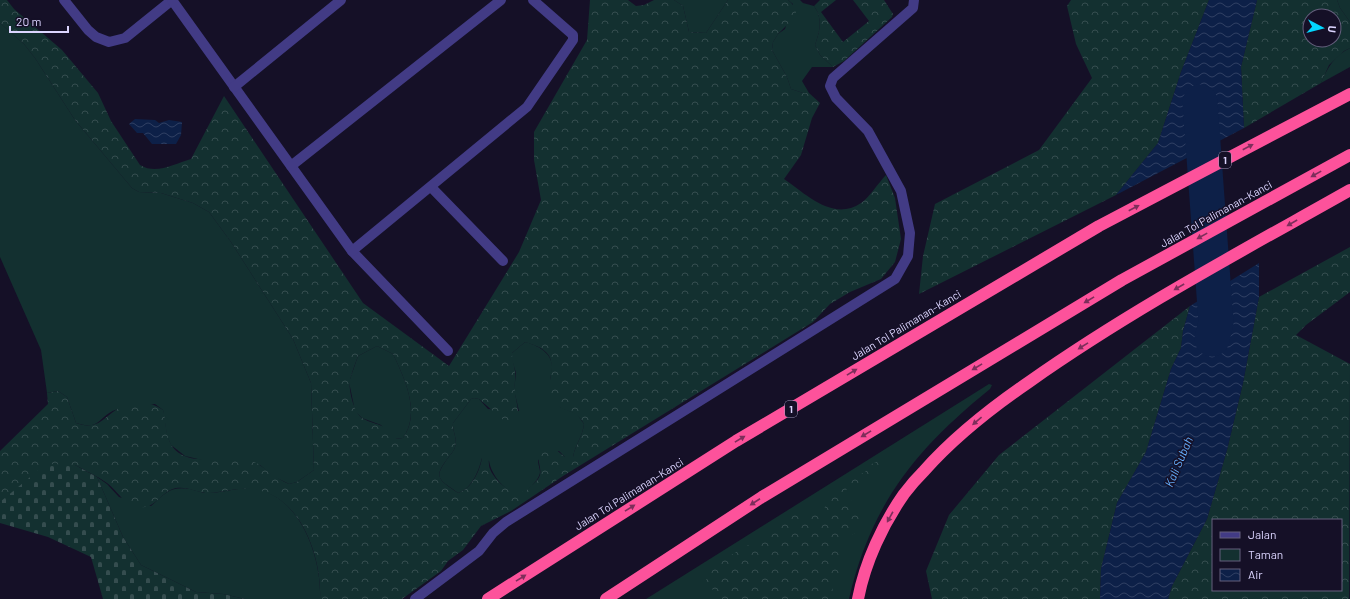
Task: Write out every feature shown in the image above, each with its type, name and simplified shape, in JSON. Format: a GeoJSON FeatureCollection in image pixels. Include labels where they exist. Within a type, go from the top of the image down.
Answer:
{"type":"FeatureCollection","features":[{"type":"Feature","properties":{"kind":"highway","name":"Jalan Tol Palimanan–Kanci"},"geometry":{"type":"LineString","coordinates":[[488,599],[736,441],[1099,226],[1350,94]]}},
{"type":"Feature","properties":{"kind":"highway","name":"Jalan Tol Palimanan–Kanci"},"geometry":{"type":"LineString","coordinates":[[606,599],[762,497],[1122,280],[1350,155]]}},
{"type":"Feature","properties":{"kind":"highway"},"geometry":{"type":"LineString","coordinates":[[858,599],[867,566],[890,518],[905,493],[945,447],[994,406],[1057,362],[1139,310],[1350,190]]}},
{"type":"Feature","properties":{"kind":"street"},"geometry":{"type":"LineString","coordinates":[[64,0],[88,30],[96,37],[109,42],[124,38],[172,0],[352,251],[448,351]]}},
{"type":"Feature","properties":{"kind":"street"},"geometry":{"type":"LineString","coordinates":[[234,87],[341,0]]}},
{"type":"Feature","properties":{"kind":"street"},"geometry":{"type":"LineString","coordinates":[[291,166],[501,0]]}},
{"type":"Feature","properties":{"kind":"street"},"geometry":{"type":"LineString","coordinates":[[352,251],[527,107],[573,40],[572,35],[533,0]]}},
{"type":"Feature","properties":{"kind":"street"},"geometry":{"type":"LineString","coordinates":[[415,599],[479,551],[493,534],[506,522],[895,279],[908,256],[910,233],[901,190],[868,131],[836,98],[830,86],[834,78],[913,8],[914,0]]}},
{"type":"Feature","properties":{"kind":"street"},"geometry":{"type":"LineString","coordinates":[[430,187],[503,261]]}},
{"type":"Feature","properties":{"kind":"green space"},"geometry":{"type":"Polygon","coordinates":[[[0,0],[7,0],[14,9],[62,50],[98,93],[111,121],[140,165],[146,168],[165,168],[191,159],[224,96],[363,303],[449,366],[519,252],[541,200],[534,160],[534,132],[587,40],[590,0],[628,0],[636,6],[644,5],[654,0],[674,0],[683,6],[689,32],[706,33],[728,0],[788,0],[792,3],[796,11],[796,16],[778,34],[773,42],[772,50],[787,77],[791,89],[803,93],[809,93],[820,103],[812,118],[801,155],[784,179],[820,204],[830,208],[840,209],[851,208],[861,203],[886,175],[895,198],[901,239],[895,262],[881,279],[850,292],[830,304],[813,322],[563,476],[511,511],[481,526],[463,550],[448,561],[441,571],[402,599],[320,599],[320,583],[317,566],[313,549],[306,532],[297,517],[286,505],[273,495],[257,490],[239,489],[209,493],[176,488],[166,493],[154,503],[146,507],[140,507],[129,504],[107,483],[75,465],[0,502],[0,451],[48,404],[47,393],[58,391],[67,397],[76,423],[78,424],[95,424],[119,408],[131,404],[151,404],[163,410],[168,437],[173,448],[181,455],[203,459],[250,460],[289,484],[297,482],[314,470],[311,383],[293,339],[231,242],[209,212],[193,203],[161,193],[139,192],[132,188],[75,120],[35,58],[24,44],[0,23],[0,0]],[[525,342],[512,353],[515,373],[515,394],[518,409],[518,418],[513,426],[508,424],[479,399],[474,398],[471,399],[453,423],[456,444],[439,474],[440,478],[447,485],[458,493],[467,488],[471,483],[477,473],[482,458],[487,457],[490,469],[501,484],[512,491],[523,492],[536,481],[540,475],[538,458],[542,448],[555,449],[565,457],[573,457],[584,424],[577,415],[561,408],[554,401],[550,392],[552,368],[551,360],[547,353],[539,347],[525,342]],[[377,346],[358,356],[350,380],[352,400],[356,411],[362,418],[384,427],[396,439],[403,438],[411,418],[411,407],[406,385],[393,354],[377,346]]]}},
{"type":"Feature","properties":{"kind":"green space"},"geometry":{"type":"Polygon","coordinates":[[[674,0],[728,0],[706,33],[689,32],[683,6],[674,0]]]}},
{"type":"Feature","properties":{"kind":"green space"},"geometry":{"type":"Polygon","coordinates":[[[788,0],[800,0],[803,3],[814,6],[820,20],[815,45],[820,55],[833,67],[812,67],[802,81],[809,93],[803,93],[791,89],[787,77],[772,50],[773,42],[778,34],[785,29],[793,4],[788,0]]]}},
{"type":"Feature","properties":{"kind":"green space"},"geometry":{"type":"Polygon","coordinates":[[[820,0],[836,0],[821,12],[843,42],[869,21],[853,0],[884,0],[893,14],[892,17],[844,61],[833,67],[820,55],[815,45],[820,20],[814,6],[820,0]]]}},
{"type":"Feature","properties":{"kind":"green space"},"geometry":{"type":"Polygon","coordinates":[[[1071,0],[1209,0],[1181,72],[1158,143],[1116,195],[919,294],[923,256],[935,204],[1039,150],[1092,78],[1076,44],[1067,6],[1071,0]]]}},
{"type":"Feature","properties":{"kind":"green space"},"geometry":{"type":"Polygon","coordinates":[[[1257,0],[1337,0],[1340,8],[1302,8],[1302,48],[1342,48],[1342,11],[1350,22],[1350,48],[1344,51],[1329,65],[1321,83],[1244,128],[1241,67],[1257,0]]]}},
{"type":"Feature","properties":{"kind":"green space"},"geometry":{"type":"Polygon","coordinates":[[[1337,0],[1350,0],[1350,22],[1342,11],[1342,8],[1340,8],[1337,0]]]}},
{"type":"Feature","properties":{"kind":"green space"},"geometry":{"type":"Polygon","coordinates":[[[0,23],[24,44],[35,58],[75,120],[132,188],[139,192],[161,193],[193,203],[209,212],[231,242],[293,339],[311,383],[314,470],[297,482],[289,484],[273,476],[260,465],[202,460],[185,456],[171,445],[167,436],[163,410],[155,404],[115,410],[94,424],[84,425],[76,423],[67,397],[58,391],[47,393],[41,350],[0,257],[0,23]]]}},
{"type":"Feature","properties":{"kind":"green space"},"geometry":{"type":"Polygon","coordinates":[[[1350,48],[1350,67],[1321,83],[1332,62],[1340,54],[1350,48]]]}},
{"type":"Feature","properties":{"kind":"green space"},"geometry":{"type":"Polygon","coordinates":[[[1350,247],[1350,292],[1306,325],[1296,335],[1350,364],[1349,599],[1168,599],[1172,586],[1207,519],[1227,450],[1243,383],[1259,297],[1350,247]]]}},
{"type":"Feature","properties":{"kind":"green space"},"geometry":{"type":"Polygon","coordinates":[[[1190,306],[1183,331],[1181,348],[1171,369],[1146,452],[1117,503],[1101,569],[1100,599],[932,599],[926,571],[949,515],[999,455],[1190,306]]]}},
{"type":"Feature","properties":{"kind":"green space"},"geometry":{"type":"Polygon","coordinates":[[[525,342],[543,350],[550,358],[552,370],[550,381],[560,407],[577,414],[584,424],[573,457],[565,457],[559,451],[538,460],[540,472],[538,478],[529,489],[519,494],[513,493],[503,486],[495,477],[489,461],[482,458],[477,473],[471,483],[467,488],[458,493],[443,482],[439,475],[440,470],[456,444],[453,423],[471,399],[474,398],[479,399],[488,409],[519,411],[514,390],[516,373],[512,360],[512,353],[525,342]]]}},
{"type":"Feature","properties":{"kind":"green space"},"geometry":{"type":"Polygon","coordinates":[[[377,346],[393,354],[406,385],[411,407],[411,418],[403,438],[395,439],[381,425],[362,418],[355,411],[349,382],[358,356],[377,346]]]}},
{"type":"Feature","properties":{"kind":"green space"},"geometry":{"type":"Polygon","coordinates":[[[989,384],[992,385],[990,389],[940,434],[900,481],[884,507],[870,535],[858,565],[849,599],[646,599],[989,384]]]}},
{"type":"Feature","properties":{"kind":"green space"},"geometry":{"type":"Polygon","coordinates":[[[878,461],[883,467],[875,477],[851,486],[846,490],[849,498],[865,519],[855,533],[840,541],[838,548],[842,573],[832,586],[834,599],[719,599],[719,596],[706,583],[707,574],[712,566],[757,540],[791,512],[800,511],[807,516],[824,512],[827,494],[833,487],[865,472],[870,465],[878,461]]]}},
{"type":"Feature","properties":{"kind":"green space"},"geometry":{"type":"Polygon","coordinates":[[[46,464],[75,465],[97,477],[123,537],[141,565],[196,592],[223,594],[245,599],[103,599],[91,557],[48,537],[0,523],[0,502],[46,464]]]}},
{"type":"Feature","properties":{"kind":"green space"},"geometry":{"type":"Polygon","coordinates":[[[97,477],[107,484],[119,497],[151,506],[168,492],[183,488],[204,493],[211,493],[250,488],[272,494],[285,504],[297,517],[306,532],[317,566],[320,583],[320,599],[245,599],[223,594],[196,592],[141,565],[123,537],[97,477]]]}},
{"type":"Feature","properties":{"kind":"water"},"geometry":{"type":"Polygon","coordinates":[[[1209,0],[1257,0],[1241,67],[1244,128],[1116,195],[1158,143],[1181,72],[1209,0]]]}},
{"type":"Feature","properties":{"kind":"water"},"geometry":{"type":"Polygon","coordinates":[[[135,119],[155,120],[159,123],[169,120],[182,122],[181,135],[176,144],[152,144],[143,133],[137,133],[129,124],[135,119]]]}},
{"type":"Feature","properties":{"kind":"water","name":"Kali Subah"},"geometry":{"type":"Polygon","coordinates":[[[1259,263],[1259,297],[1243,383],[1227,450],[1207,519],[1172,586],[1168,599],[1100,599],[1101,569],[1117,503],[1146,452],[1171,369],[1181,348],[1183,331],[1190,306],[1259,263]]]}},
{"type":"Feature","properties":{"kind":"waterway"},"geometry":{"type":"LineString","coordinates":[[1200,102],[1216,322],[1212,339]]}}]}
